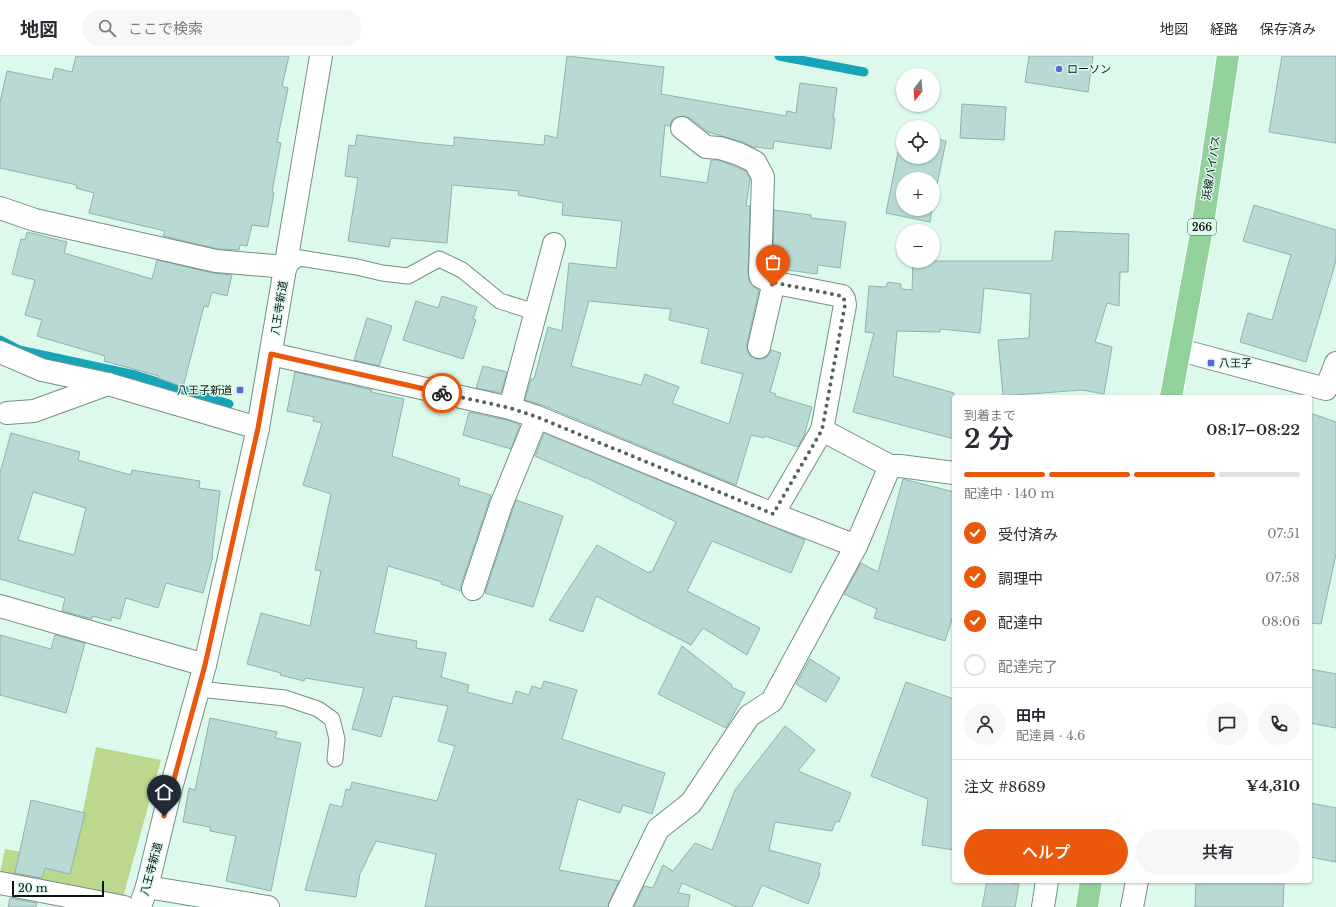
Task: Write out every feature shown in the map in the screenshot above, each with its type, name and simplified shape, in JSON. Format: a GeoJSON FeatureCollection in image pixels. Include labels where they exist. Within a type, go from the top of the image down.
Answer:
{"type":"FeatureCollection","features":[{"type":"Feature","properties":{"kind":"highway","name":"浜線バイパス"},"geometry":{"type":"LineString","coordinates":[[1171,395],[1203,223],[1228,56]]}},
{"type":"Feature","properties":{"kind":"highway"},"geometry":{"type":"LineString","coordinates":[[1087,907],[1092,883]]}},
{"type":"Feature","properties":{"kind":"street","name":"八王寺新道"},"geometry":{"type":"LineString","coordinates":[[140,907],[147,887],[171,788],[205,665],[258,428],[321,56]]}},
{"type":"Feature","properties":{"kind":"street"},"geometry":{"type":"LineString","coordinates":[[682,128],[706,147],[720,148],[739,154],[755,162],[763,177],[761,277],[771,282],[842,296],[844,299],[845,305],[822,430],[773,514]]}},
{"type":"Feature","properties":{"kind":"street"},"geometry":{"type":"LineString","coordinates":[[0,208],[34,220],[216,261],[286,267]]}},
{"type":"Feature","properties":{"kind":"street"},"geometry":{"type":"LineString","coordinates":[[510,408],[554,244]]}},
{"type":"Feature","properties":{"kind":"street"},"geometry":{"type":"LineString","coordinates":[[759,346],[773,286],[771,282]]}},
{"type":"Feature","properties":{"kind":"street"},"geometry":{"type":"LineString","coordinates":[[1180,350],[1326,389],[1336,363]]}},
{"type":"Feature","properties":{"kind":"street"},"geometry":{"type":"LineString","coordinates":[[0,352],[42,370],[108,384],[258,428]]}},
{"type":"Feature","properties":{"kind":"street"},"geometry":{"type":"LineString","coordinates":[[271,354],[510,408],[537,417],[773,514],[856,546]]}},
{"type":"Feature","properties":{"kind":"street"},"geometry":{"type":"LineString","coordinates":[[6,413],[34,411],[108,384]]}},
{"type":"Feature","properties":{"kind":"street"},"geometry":{"type":"LineString","coordinates":[[473,589],[501,505],[537,417]]}},
{"type":"Feature","properties":{"kind":"street"},"geometry":{"type":"LineString","coordinates":[[822,430],[890,466],[952,473]]}},
{"type":"Feature","properties":{"kind":"street"},"geometry":{"type":"LineString","coordinates":[[620,907],[658,829],[691,803],[749,716],[772,701],[856,546],[890,466]]}},
{"type":"Feature","properties":{"kind":"street"},"geometry":{"type":"LineString","coordinates":[[0,606],[205,665]]}},
{"type":"Feature","properties":{"kind":"street"},"geometry":{"type":"LineString","coordinates":[[0,883],[124,907]]}},
{"type":"Feature","properties":{"kind":"street"},"geometry":{"type":"LineString","coordinates":[[1043,907],[1047,883]]}},
{"type":"Feature","properties":{"kind":"street"},"geometry":{"type":"LineString","coordinates":[[1132,907],[1137,883]]}},
{"type":"Feature","properties":{"kind":"street"},"geometry":{"type":"LineString","coordinates":[[147,887],[268,907]]}},
{"type":"Feature","properties":{"kind":"lane"},"geometry":{"type":"LineString","coordinates":[[286,267],[300,258],[357,267],[382,273],[408,276],[439,259],[462,270],[500,301],[536,312]]}},
{"type":"Feature","properties":{"kind":"lane"},"geometry":{"type":"LineString","coordinates":[[198,689],[285,698],[318,709],[332,719],[337,739],[335,759]]}},
{"type":"Feature","properties":{"kind":"green space"},"geometry":{"type":"Polygon","coordinates":[[[96,747],[161,760],[123,897],[0,873],[5,849],[73,861],[96,747]]]}},
{"type":"Feature","properties":{"kind":"building"},"geometry":{"type":"Polygon","coordinates":[[[76,56],[289,56],[282,86],[288,88],[277,142],[281,143],[272,192],[274,192],[268,227],[252,225],[247,246],[240,245],[239,250],[218,249],[163,236],[165,231],[89,213],[94,193],[76,188],[77,185],[0,168],[0,102],[7,71],[52,80],[55,68],[72,72],[76,56]]]}},
{"type":"Feature","properties":{"kind":"building"},"geometry":{"type":"Polygon","coordinates":[[[567,56],[664,67],[661,94],[786,116],[787,111],[796,113],[800,83],[837,88],[831,149],[774,141],[773,149],[755,148],[743,142],[708,132],[690,118],[684,116],[677,117],[672,120],[670,126],[665,125],[660,176],[707,183],[711,160],[718,160],[746,171],[750,179],[746,206],[750,206],[748,274],[749,281],[759,290],[747,350],[750,356],[757,359],[763,359],[768,356],[771,350],[781,353],[770,392],[776,394],[775,396],[812,407],[804,436],[798,447],[765,436],[764,438],[751,435],[736,485],[542,405],[525,400],[531,379],[534,379],[548,327],[562,331],[569,263],[616,268],[622,221],[562,215],[563,203],[518,195],[519,191],[452,185],[447,243],[391,238],[389,247],[348,241],[358,178],[345,176],[349,145],[355,146],[357,135],[454,146],[454,137],[544,145],[545,135],[557,138],[567,56]],[[589,301],[571,366],[641,385],[645,374],[679,387],[672,403],[729,424],[743,374],[701,363],[709,329],[669,320],[671,309],[589,301]]]}},
{"type":"Feature","properties":{"kind":"building","name":"ローソン"},"geometry":{"type":"Polygon","coordinates":[[[1029,56],[1093,56],[1088,92],[1025,82],[1029,56]]]}},
{"type":"Feature","properties":{"kind":"building"},"geometry":{"type":"Polygon","coordinates":[[[1282,56],[1336,56],[1336,143],[1269,132],[1282,56]]]}},
{"type":"Feature","properties":{"kind":"building"},"geometry":{"type":"Polygon","coordinates":[[[962,104],[1006,107],[1004,140],[960,138],[962,104]]]}},
{"type":"Feature","properties":{"kind":"building"},"geometry":{"type":"Polygon","coordinates":[[[940,140],[946,141],[940,172],[896,172],[896,215],[886,213],[896,162],[896,164],[940,164],[940,140]]]}},
{"type":"Feature","properties":{"kind":"building"},"geometry":{"type":"Polygon","coordinates":[[[1254,205],[1336,230],[1336,261],[1306,362],[1240,342],[1248,313],[1272,320],[1291,255],[1243,241],[1254,205]]]}},
{"type":"Feature","properties":{"kind":"building"},"geometry":{"type":"Polygon","coordinates":[[[774,210],[811,215],[811,218],[846,222],[840,268],[818,265],[817,274],[773,268],[774,210]]]}},
{"type":"Feature","properties":{"kind":"building"},"geometry":{"type":"Polygon","coordinates":[[[901,216],[931,216],[930,222],[901,216]]]}},
{"type":"Feature","properties":{"kind":"building"},"geometry":{"type":"Polygon","coordinates":[[[1055,231],[1129,234],[1128,272],[1120,272],[1119,306],[1107,303],[1095,342],[1112,347],[1104,394],[1082,390],[1003,395],[998,340],[1029,338],[1031,294],[984,288],[980,333],[940,329],[940,332],[897,331],[893,376],[954,393],[954,395],[952,395],[952,438],[853,412],[874,333],[865,332],[869,286],[886,287],[888,282],[901,284],[901,289],[912,290],[913,268],[940,268],[940,261],[1052,261],[1055,231]]]}},
{"type":"Feature","properties":{"kind":"building"},"geometry":{"type":"Polygon","coordinates":[[[27,232],[67,242],[64,253],[152,279],[157,260],[213,273],[232,275],[227,296],[212,292],[208,307],[204,306],[183,387],[158,378],[159,376],[104,361],[105,356],[37,336],[42,320],[25,315],[35,280],[12,274],[21,239],[25,240],[27,232]]]}},
{"type":"Feature","properties":{"kind":"building"},"geometry":{"type":"Polygon","coordinates":[[[442,296],[477,307],[473,319],[476,320],[463,359],[403,340],[416,301],[438,308],[442,296]]]}},
{"type":"Feature","properties":{"kind":"building"},"geometry":{"type":"Polygon","coordinates":[[[367,318],[392,326],[379,366],[354,360],[367,318]]]}},
{"type":"Feature","properties":{"kind":"building"},"geometry":{"type":"Polygon","coordinates":[[[483,366],[507,372],[501,393],[476,388],[483,366]]]}},
{"type":"Feature","properties":{"kind":"building"},"geometry":{"type":"Polygon","coordinates":[[[295,372],[404,399],[392,456],[460,479],[458,485],[491,495],[461,585],[461,591],[441,584],[442,582],[388,566],[374,633],[417,641],[416,648],[446,653],[441,677],[469,685],[467,692],[512,704],[516,691],[529,695],[532,686],[541,689],[544,681],[577,690],[562,739],[665,773],[652,814],[623,805],[620,813],[578,799],[559,870],[619,881],[608,907],[425,907],[436,854],[376,841],[360,874],[356,897],[305,890],[330,804],[342,807],[346,789],[350,790],[352,782],[437,801],[455,746],[438,741],[448,706],[393,696],[381,737],[352,729],[364,688],[305,678],[304,681],[247,664],[261,613],[310,626],[321,571],[315,570],[331,494],[303,485],[322,423],[313,421],[314,417],[287,411],[295,372]]]}},
{"type":"Feature","properties":{"kind":"building"},"geometry":{"type":"Polygon","coordinates":[[[469,412],[507,420],[520,425],[511,449],[463,435],[469,412]]]}},
{"type":"Feature","properties":{"kind":"building"},"geometry":{"type":"Polygon","coordinates":[[[1312,414],[1336,422],[1336,554],[1321,624],[1312,623],[1312,414]]]}},
{"type":"Feature","properties":{"kind":"building"},"geometry":{"type":"Polygon","coordinates":[[[11,433],[80,452],[78,460],[131,475],[132,470],[200,481],[199,488],[220,491],[213,556],[203,593],[166,583],[158,608],[126,598],[120,619],[112,617],[111,621],[92,616],[92,619],[62,611],[65,598],[0,579],[0,473],[11,433]],[[33,492],[18,540],[74,555],[86,508],[33,492]]]}},
{"type":"Feature","properties":{"kind":"building"},"geometry":{"type":"Polygon","coordinates":[[[544,433],[805,540],[791,573],[712,541],[687,591],[760,628],[747,655],[703,628],[691,645],[596,596],[583,632],[549,620],[597,545],[649,573],[650,571],[652,572],[676,522],[585,477],[535,456],[544,433]]]}},
{"type":"Feature","properties":{"kind":"building"},"geometry":{"type":"Polygon","coordinates":[[[903,479],[952,491],[952,619],[945,641],[874,618],[877,609],[844,594],[861,563],[878,572],[903,479]]]}},
{"type":"Feature","properties":{"kind":"building"},"geometry":{"type":"Polygon","coordinates":[[[516,500],[563,516],[533,607],[485,593],[516,500]]]}},
{"type":"Feature","properties":{"kind":"building"},"geometry":{"type":"Polygon","coordinates":[[[0,635],[51,649],[55,635],[85,643],[66,713],[0,695],[0,635]]]}},
{"type":"Feature","properties":{"kind":"building"},"geometry":{"type":"Polygon","coordinates":[[[682,646],[732,685],[731,687],[745,693],[726,728],[658,694],[682,646]]]}},
{"type":"Feature","properties":{"kind":"building"},"geometry":{"type":"Polygon","coordinates":[[[810,659],[840,678],[826,702],[796,684],[810,659]]]}},
{"type":"Feature","properties":{"kind":"building"},"geometry":{"type":"Polygon","coordinates":[[[1312,669],[1336,674],[1336,728],[1312,723],[1312,669]]]}},
{"type":"Feature","properties":{"kind":"building"},"geometry":{"type":"Polygon","coordinates":[[[906,682],[952,698],[952,850],[922,845],[928,799],[871,776],[906,682]]]}},
{"type":"Feature","properties":{"kind":"building"},"geometry":{"type":"Polygon","coordinates":[[[210,718],[277,732],[275,738],[301,743],[271,891],[226,881],[236,836],[210,831],[210,827],[183,822],[189,788],[195,790],[210,718]]]}},
{"type":"Feature","properties":{"kind":"building"},"geometry":{"type":"Polygon","coordinates":[[[785,726],[815,750],[798,771],[851,793],[839,822],[836,821],[832,831],[775,822],[769,850],[821,864],[818,873],[820,873],[808,904],[762,885],[752,907],[737,907],[682,883],[678,893],[690,895],[688,907],[634,907],[644,886],[653,888],[663,865],[673,871],[695,843],[712,850],[735,790],[785,726]]]}},
{"type":"Feature","properties":{"kind":"building"},"geometry":{"type":"Polygon","coordinates":[[[31,800],[85,813],[70,874],[45,868],[42,878],[15,873],[31,800]]]}},
{"type":"Feature","properties":{"kind":"building"},"geometry":{"type":"Polygon","coordinates":[[[1312,803],[1336,808],[1336,862],[1312,857],[1312,803]]]}},
{"type":"Feature","properties":{"kind":"building"},"geometry":{"type":"Polygon","coordinates":[[[987,883],[1019,884],[1015,907],[982,907],[987,883]]]}},
{"type":"Feature","properties":{"kind":"building"},"geometry":{"type":"Polygon","coordinates":[[[1196,883],[1284,883],[1283,907],[1195,907],[1196,883]]]}},
{"type":"Feature","properties":{"kind":"building"},"geometry":{"type":"Polygon","coordinates":[[[10,898],[37,903],[36,907],[8,907],[10,898]]]}},
{"type":"Feature","properties":{"kind":"waterway"},"geometry":{"type":"LineString","coordinates":[[779,56],[864,72]]}},
{"type":"Feature","properties":{"kind":"waterway"},"geometry":{"type":"LineString","coordinates":[[0,340],[19,350],[135,375],[229,404]]}},
{"type":"Feature","properties":{"kind":"way so far"},"geometry":{"type":"LineString","coordinates":[[442,393],[510,408],[537,417],[773,514],[822,430],[845,305],[842,296],[771,282],[773,286]]}},
{"type":"Feature","properties":{"kind":"place","name":"ローソン"},"geometry":{"type":"Point","coordinates":[1059,69]}},
{"type":"Feature","properties":{"kind":"place","name":"八王子"},"geometry":{"type":"Point","coordinates":[1211,363]}},
{"type":"Feature","properties":{"kind":"place","name":"八王子新道"},"geometry":{"type":"Point","coordinates":[240,390]}},
{"type":"Feature","properties":{"kind":"route"},"geometry":{"type":"LineString","coordinates":[[164,816],[205,665],[258,428],[271,354],[442,393]]}}]}
